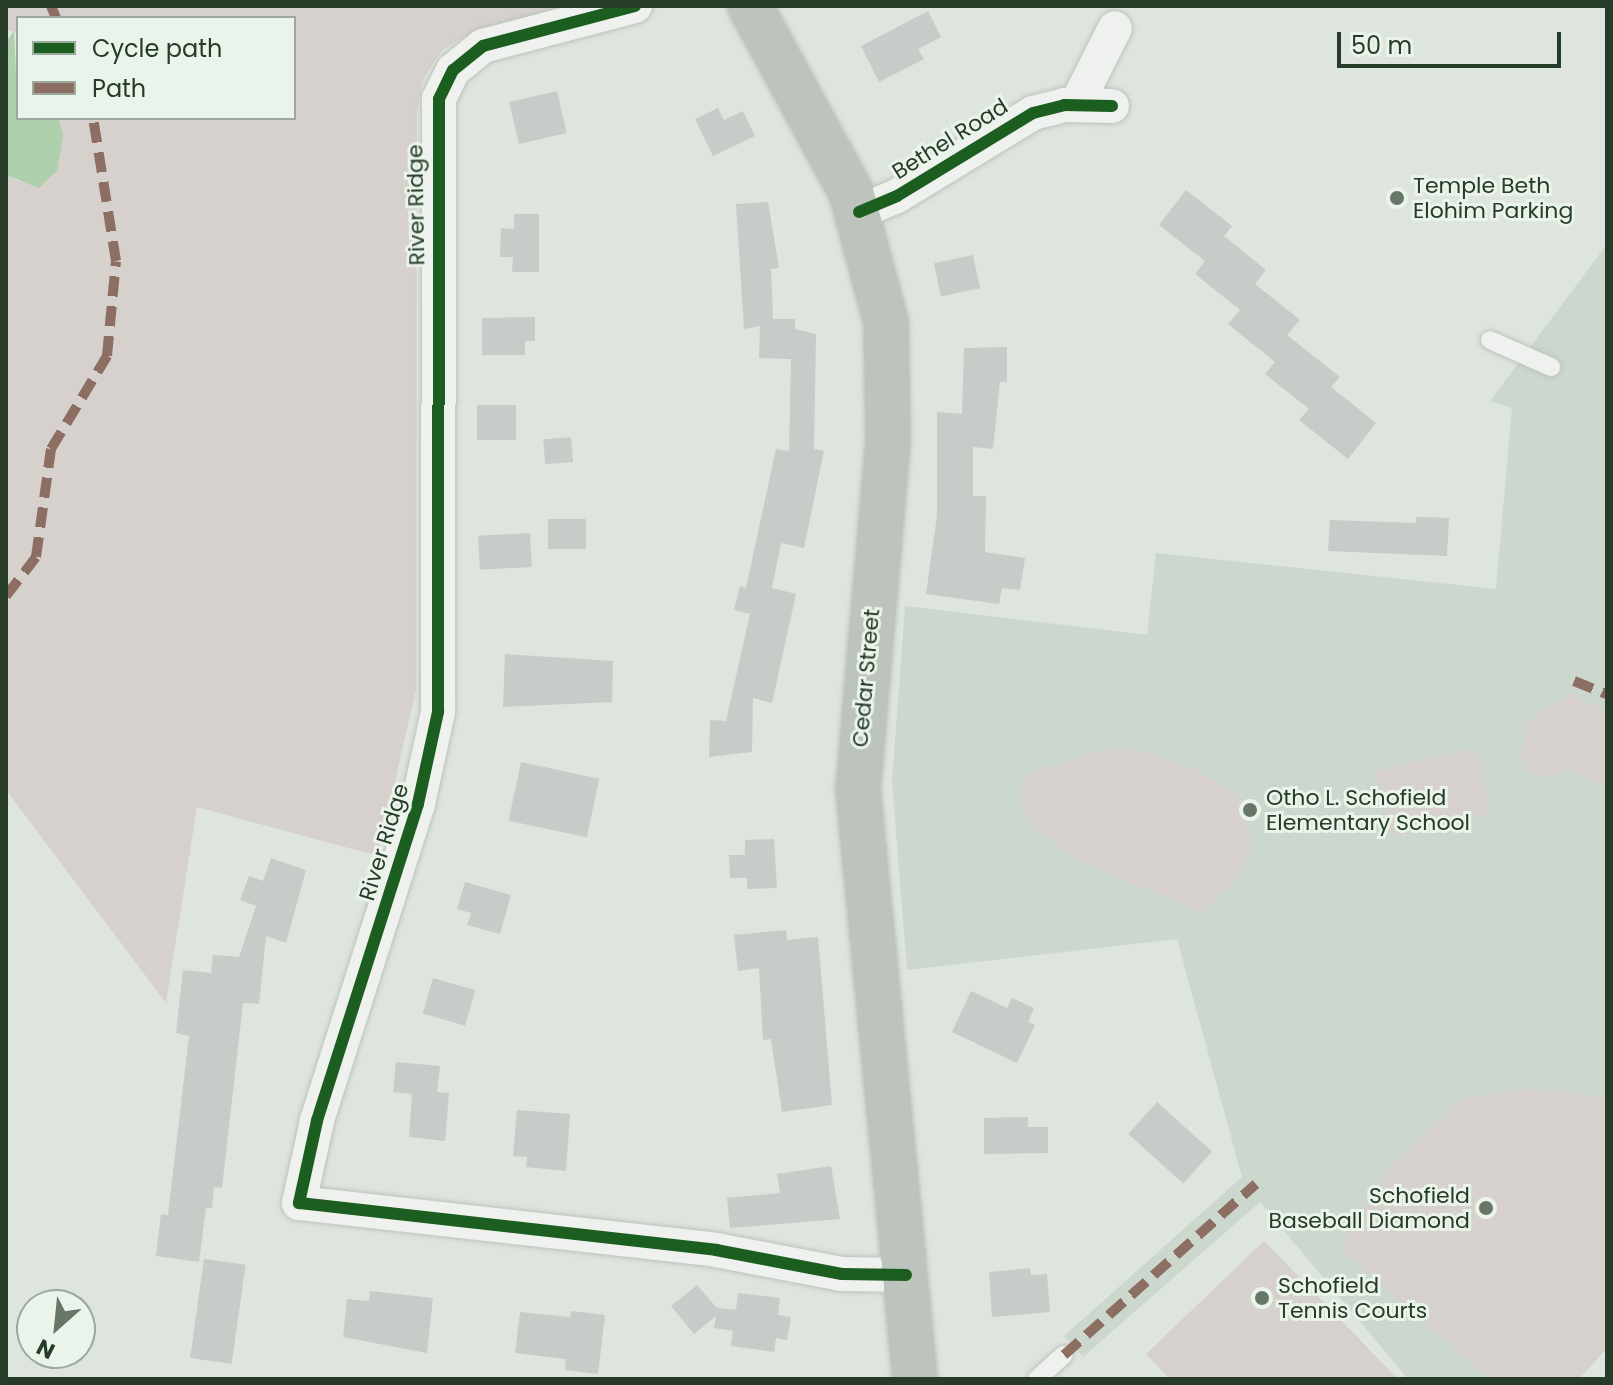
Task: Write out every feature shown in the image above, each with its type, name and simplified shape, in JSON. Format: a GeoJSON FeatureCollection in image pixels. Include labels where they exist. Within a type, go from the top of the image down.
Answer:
{"type":"FeatureCollection","features":[{"type":"Feature","properties":{"kind":"main road","name":"Cedar Street"},"geometry":{"type":"LineString","coordinates":[[750,6],[859,212],[881,291],[890,385],[858,788],[915,1379]]}},
{"type":"Feature","properties":{"kind":"street","name":"River Ridge"},"geometry":{"type":"LineString","coordinates":[[635,6],[483,46],[453,70],[439,99],[438,712],[418,804],[317,1121],[299,1203],[716,1250],[842,1274],[906,1275]]}},
{"type":"Feature","properties":{"kind":"street"},"geometry":{"type":"LineString","coordinates":[[1076,105],[1115,28]]}},
{"type":"Feature","properties":{"kind":"street","name":"Bethel Road"},"geometry":{"type":"LineString","coordinates":[[859,212],[897,196],[1019,119],[1076,105],[1112,106]]}},
{"type":"Feature","properties":{"kind":"lane"},"geometry":{"type":"LineString","coordinates":[[1490,340],[1551,367]]}},
{"type":"Feature","properties":{"kind":"lane"},"geometry":{"type":"LineString","coordinates":[[1037,1379],[1064,1355]]}},
{"type":"Feature","properties":{"kind":"shaded area"},"geometry":{"type":"Polygon","coordinates":[[[6,6],[584,6],[466,36],[441,51],[423,79],[417,112],[416,690],[378,856],[197,807],[166,1003],[6,790],[6,175],[21,182],[63,136],[59,120],[296,120],[296,16],[16,16],[16,32],[6,30],[6,6]]]}},
{"type":"Feature","properties":{"kind":"shaded area"},"geometry":{"type":"Polygon","coordinates":[[[14,31],[16,120],[59,120],[63,136],[57,171],[39,188],[6,175],[6,42],[14,31]]]}},
{"type":"Feature","properties":{"kind":"shaded area","name":"Otho L. Schofield Elementary School"},"geometry":{"type":"Polygon","coordinates":[[[1607,244],[1607,1334],[1549,1379],[1408,1379],[1260,1202],[1083,1357],[1064,1336],[1242,1177],[1177,939],[907,970],[892,782],[905,606],[1147,635],[1156,553],[1496,589],[1512,408],[1490,401],[1607,244]]]}},
{"type":"Feature","properties":{"kind":"shaded area"},"geometry":{"type":"Polygon","coordinates":[[[1570,694],[1607,711],[1607,787],[1569,770],[1544,778],[1528,772],[1521,759],[1528,721],[1570,694]]]}},
{"type":"Feature","properties":{"kind":"shaded area"},"geometry":{"type":"Polygon","coordinates":[[[1476,748],[1491,813],[1391,836],[1376,771],[1476,748]]]}},
{"type":"Feature","properties":{"kind":"shaded area"},"geometry":{"type":"Polygon","coordinates":[[[1136,749],[1199,771],[1234,793],[1249,816],[1251,851],[1230,886],[1201,913],[1083,862],[1036,831],[1022,811],[1021,785],[1029,773],[1100,751],[1136,749]]]}},
{"type":"Feature","properties":{"kind":"shaded area","name":"Schofield Baseball Diamond"},"geometry":{"type":"Polygon","coordinates":[[[1532,1089],[1607,1097],[1607,1348],[1579,1379],[1490,1379],[1340,1248],[1390,1167],[1462,1099],[1532,1089]]]}},
{"type":"Feature","properties":{"kind":"shaded area","name":"Schofield Tennis Courts"},"geometry":{"type":"Polygon","coordinates":[[[1264,1241],[1398,1379],[1170,1379],[1146,1354],[1264,1241]]]}},
{"type":"Feature","properties":{"kind":"building"},"geometry":{"type":"Polygon","coordinates":[[[928,11],[941,37],[918,49],[924,59],[879,82],[861,46],[928,11]]]}},
{"type":"Feature","properties":{"kind":"building"},"geometry":{"type":"Polygon","coordinates":[[[557,91],[567,133],[519,144],[509,102],[557,91]]]}},
{"type":"Feature","properties":{"kind":"building"},"geometry":{"type":"Polygon","coordinates":[[[718,108],[724,120],[743,111],[755,136],[713,156],[695,119],[718,108]]]}},
{"type":"Feature","properties":{"kind":"building"},"geometry":{"type":"Polygon","coordinates":[[[1186,190],[1232,226],[1224,236],[1266,270],[1255,284],[1300,320],[1287,335],[1340,377],[1331,387],[1376,423],[1348,459],[1299,420],[1309,409],[1265,374],[1275,362],[1228,324],[1240,310],[1195,274],[1205,261],[1159,225],[1186,190]]]}},
{"type":"Feature","properties":{"kind":"building"},"geometry":{"type":"Polygon","coordinates":[[[768,202],[779,268],[771,269],[773,319],[795,319],[795,329],[816,334],[814,449],[824,451],[804,548],[781,543],[772,588],[796,594],[772,703],[753,698],[752,752],[709,757],[710,720],[726,721],[750,614],[734,610],[740,586],[746,588],[776,449],[789,451],[791,359],[759,358],[760,326],[744,329],[736,204],[768,202]]]}},
{"type":"Feature","properties":{"kind":"building"},"geometry":{"type":"Polygon","coordinates":[[[514,214],[539,214],[539,272],[512,272],[513,257],[500,257],[501,228],[514,229],[514,214]]]}},
{"type":"Feature","properties":{"kind":"building"},"geometry":{"type":"Polygon","coordinates":[[[973,255],[980,288],[941,297],[934,263],[973,255]]]}},
{"type":"Feature","properties":{"kind":"building"},"geometry":{"type":"Polygon","coordinates":[[[535,317],[535,341],[525,341],[525,355],[482,355],[482,318],[535,317]]]}},
{"type":"Feature","properties":{"kind":"building"},"geometry":{"type":"Polygon","coordinates":[[[1007,347],[1007,382],[1000,382],[993,449],[973,447],[973,496],[986,496],[985,552],[1025,558],[1020,590],[1002,588],[999,604],[926,594],[937,516],[937,412],[962,414],[964,348],[1007,347]]]}},
{"type":"Feature","properties":{"kind":"building"},"geometry":{"type":"Polygon","coordinates":[[[477,405],[516,405],[516,440],[477,440],[477,405]]]}},
{"type":"Feature","properties":{"kind":"building"},"geometry":{"type":"Polygon","coordinates":[[[571,437],[573,462],[545,464],[543,439],[571,437]]]}},
{"type":"Feature","properties":{"kind":"building"},"geometry":{"type":"Polygon","coordinates":[[[1416,517],[1449,518],[1447,556],[1328,551],[1330,520],[1416,523],[1416,517]]]}},
{"type":"Feature","properties":{"kind":"building"},"geometry":{"type":"Polygon","coordinates":[[[548,519],[586,519],[586,549],[548,549],[548,519]]]}},
{"type":"Feature","properties":{"kind":"building"},"geometry":{"type":"Polygon","coordinates":[[[530,533],[532,567],[480,570],[478,536],[530,533]]]}},
{"type":"Feature","properties":{"kind":"building"},"geometry":{"type":"Polygon","coordinates":[[[505,654],[613,661],[612,702],[503,707],[505,654]]]}},
{"type":"Feature","properties":{"kind":"building"},"geometry":{"type":"Polygon","coordinates":[[[521,762],[599,779],[587,837],[509,821],[521,762]]]}},
{"type":"Feature","properties":{"kind":"building"},"geometry":{"type":"Polygon","coordinates":[[[774,839],[777,888],[747,889],[747,878],[730,878],[729,855],[745,855],[745,840],[774,839]]]}},
{"type":"Feature","properties":{"kind":"building"},"geometry":{"type":"Polygon","coordinates":[[[271,858],[306,870],[286,943],[266,936],[259,1004],[243,1003],[222,1188],[214,1187],[212,1208],[206,1208],[199,1262],[156,1256],[161,1214],[168,1215],[189,1036],[176,1033],[183,970],[211,973],[213,955],[239,957],[256,906],[240,900],[249,876],[263,881],[271,858]]]}},
{"type":"Feature","properties":{"kind":"building"},"geometry":{"type":"Polygon","coordinates":[[[465,882],[511,895],[500,934],[467,925],[471,913],[457,909],[465,882]]]}},
{"type":"Feature","properties":{"kind":"building"},"geometry":{"type":"Polygon","coordinates":[[[786,930],[787,940],[818,937],[832,1105],[782,1112],[771,1039],[763,1040],[759,968],[738,971],[734,935],[786,930]]]}},
{"type":"Feature","properties":{"kind":"building"},"geometry":{"type":"Polygon","coordinates":[[[433,978],[475,990],[465,1026],[423,1014],[433,978]]]}},
{"type":"Feature","properties":{"kind":"building"},"geometry":{"type":"Polygon","coordinates":[[[971,991],[1007,1008],[1012,998],[1034,1008],[1028,1022],[1035,1025],[1017,1063],[952,1032],[971,991]]]}},
{"type":"Feature","properties":{"kind":"building"},"geometry":{"type":"Polygon","coordinates":[[[396,1062],[440,1066],[437,1092],[449,1093],[445,1141],[409,1137],[412,1094],[393,1092],[396,1062]]]}},
{"type":"Feature","properties":{"kind":"building"},"geometry":{"type":"Polygon","coordinates":[[[1157,1102],[1212,1152],[1183,1183],[1128,1134],[1157,1102]]]}},
{"type":"Feature","properties":{"kind":"building"},"geometry":{"type":"Polygon","coordinates":[[[517,1110],[570,1114],[566,1171],[526,1167],[527,1157],[513,1156],[517,1110]]]}},
{"type":"Feature","properties":{"kind":"building"},"geometry":{"type":"Polygon","coordinates":[[[1028,1117],[1028,1127],[1048,1127],[1048,1153],[984,1154],[984,1118],[1028,1117]]]}},
{"type":"Feature","properties":{"kind":"building"},"geometry":{"type":"Polygon","coordinates":[[[831,1166],[840,1219],[730,1228],[727,1198],[780,1193],[777,1174],[831,1166]]]}},
{"type":"Feature","properties":{"kind":"building"},"geometry":{"type":"Polygon","coordinates":[[[204,1259],[246,1265],[232,1364],[190,1358],[204,1259]]]}},
{"type":"Feature","properties":{"kind":"building"},"geometry":{"type":"Polygon","coordinates":[[[1030,1268],[1031,1275],[1047,1274],[1050,1312],[992,1317],[989,1272],[1030,1268]]]}},
{"type":"Feature","properties":{"kind":"building"},"geometry":{"type":"Polygon","coordinates":[[[697,1285],[717,1308],[736,1310],[738,1293],[780,1298],[778,1315],[791,1317],[787,1340],[776,1338],[774,1352],[731,1346],[733,1331],[714,1328],[716,1316],[694,1334],[671,1306],[697,1285]]]}},
{"type":"Feature","properties":{"kind":"building"},"geometry":{"type":"Polygon","coordinates":[[[370,1291],[433,1298],[427,1353],[343,1337],[347,1299],[369,1301],[370,1291]]]}},
{"type":"Feature","properties":{"kind":"building"},"geometry":{"type":"Polygon","coordinates":[[[571,1311],[605,1315],[598,1374],[565,1370],[566,1359],[515,1353],[520,1312],[570,1317],[571,1311]]]}},
{"type":"Feature","properties":{"kind":"marked path"},"geometry":{"type":"LineString","coordinates":[[51,6],[55,16]]}},
{"type":"Feature","properties":{"kind":"marked path"},"geometry":{"type":"LineString","coordinates":[[6,596],[36,557],[51,449],[107,356],[116,261],[93,120]]}},
{"type":"Feature","properties":{"kind":"marked path"},"geometry":{"type":"LineString","coordinates":[[1574,681],[1607,694]]}},
{"type":"Feature","properties":{"kind":"marked path"},"geometry":{"type":"LineString","coordinates":[[1064,1355],[1256,1184]]}},
{"type":"Feature","properties":{"kind":"cycle path"},"geometry":{"type":"LineString","coordinates":[[635,6],[483,46],[453,70],[439,99],[438,712],[418,804],[317,1121],[299,1203],[716,1250],[842,1274],[906,1275]]}},
{"type":"Feature","properties":{"kind":"cycle path"},"geometry":{"type":"LineString","coordinates":[[859,212],[897,196],[1033,113],[1064,105],[1112,106]]}},
{"type":"Feature","properties":{"kind":"place","name":"Temple Beth Elohim Parking"},"geometry":{"type":"Point","coordinates":[1397,198]}},
{"type":"Feature","properties":{"kind":"place","name":"Otho L. Schofield Elementary School"},"geometry":{"type":"Point","coordinates":[1250,810]}},
{"type":"Feature","properties":{"kind":"place","name":"Schofield Baseball Diamond"},"geometry":{"type":"Point","coordinates":[1486,1208]}},
{"type":"Feature","properties":{"kind":"place","name":"Schofield Tennis Courts"},"geometry":{"type":"Point","coordinates":[1262,1298]}}]}
